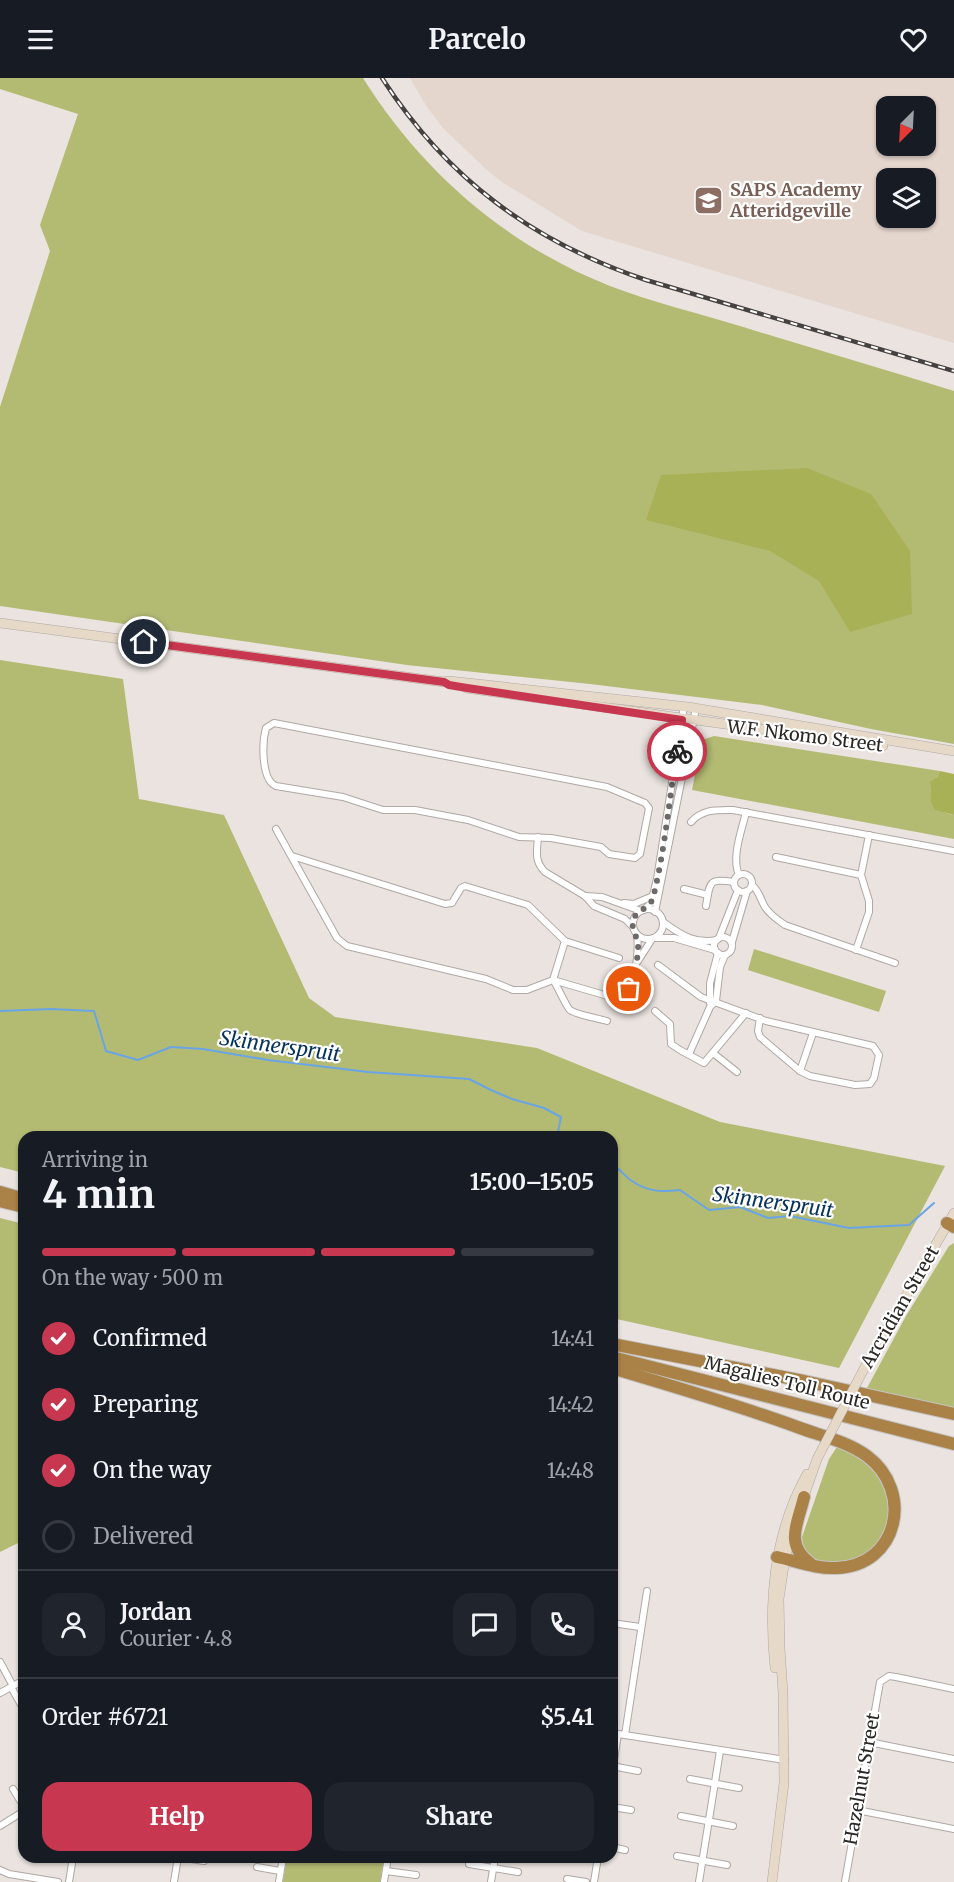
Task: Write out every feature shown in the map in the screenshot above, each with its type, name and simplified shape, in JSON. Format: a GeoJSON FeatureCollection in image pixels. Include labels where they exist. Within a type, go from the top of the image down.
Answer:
{"type":"FeatureCollection","features":[{"type":"Feature","properties":{"kind":"highway"},"geometry":{"type":"LineString","coordinates":[[0,1192],[18,1197]]}},
{"type":"Feature","properties":{"kind":"highway"},"geometry":{"type":"LineString","coordinates":[[0,1201],[18,1206]]}},
{"type":"Feature","properties":{"kind":"highway"},"geometry":{"type":"LineString","coordinates":[[618,1345],[804,1381],[954,1414]]}},
{"type":"Feature","properties":{"kind":"highway","name":"Magalies Toll Route"},"geometry":{"type":"LineString","coordinates":[[618,1351],[954,1435]]}},
{"type":"Feature","properties":{"kind":"highway","name":"Magalies Toll Route"},"geometry":{"type":"LineString","coordinates":[[618,1359],[954,1444]]}},
{"type":"Feature","properties":{"kind":"highway"},"geometry":{"type":"LineString","coordinates":[[618,1370],[754,1411],[836,1441],[866,1455],[876,1464],[886,1476],[893,1491],[896,1508],[890,1535],[871,1557],[857,1564],[836,1568],[781,1558]]}},
{"type":"Feature","properties":{"kind":"highway"},"geometry":{"type":"LineString","coordinates":[[804,1497],[794,1543],[801,1556],[814,1565]]}},
{"type":"Feature","properties":{"kind":"main road","name":"W.F. Nkomo Street"},"geometry":{"type":"LineString","coordinates":[[0,623],[444,682],[684,706],[954,751]]}},
{"type":"Feature","properties":{"kind":"main road","name":"W.F. Nkomo Street"},"geometry":{"type":"LineString","coordinates":[[444,682],[467,688],[682,720],[954,756]]}},
{"type":"Feature","properties":{"kind":"main road","name":"Arcridian Street"},"geometry":{"type":"LineString","coordinates":[[772,1882],[782,1813],[785,1760],[779,1599],[785,1527],[797,1495],[868,1361],[952,1221]]}},
{"type":"Feature","properties":{"kind":"main road","name":"Arcridian Street"},"geometry":{"type":"LineString","coordinates":[[781,1558],[816,1462]]}},
{"type":"Feature","properties":{"kind":"street"},"geometry":{"type":"LineString","coordinates":[[276,829],[337,938],[347,946],[486,979],[513,990],[527,990],[553,980],[618,999],[628,992],[636,964],[638,947],[633,919],[650,904],[653,896],[663,846],[684,706]]}},
{"type":"Feature","properties":{"kind":"street"},"geometry":{"type":"LineString","coordinates":[[696,708],[656,912],[663,922],[685,937],[699,941],[725,937],[732,942]]}},
{"type":"Feature","properties":{"kind":"street"},"geometry":{"type":"LineString","coordinates":[[270,724],[281,724],[428,754],[601,785],[645,803],[649,808],[640,854],[635,858],[609,854],[601,847],[551,837],[538,837],[519,837],[468,820],[426,812],[384,810],[343,797],[271,784],[266,775],[264,738],[267,728],[270,724]]}},
{"type":"Feature","properties":{"kind":"street"},"geometry":{"type":"LineString","coordinates":[[691,822],[704,812],[714,810],[746,812],[954,851]]}},
{"type":"Feature","properties":{"kind":"street"},"geometry":{"type":"LineString","coordinates":[[739,875],[736,859],[746,812]]}},
{"type":"Feature","properties":{"kind":"street"},"geometry":{"type":"LineString","coordinates":[[856,950],[869,907],[861,875],[869,835]]}},
{"type":"Feature","properties":{"kind":"street"},"geometry":{"type":"LineString","coordinates":[[538,837],[536,859],[539,866],[554,878],[585,896],[594,906],[625,919],[633,927]]}},
{"type":"Feature","properties":{"kind":"street"},"geometry":{"type":"LineString","coordinates":[[292,856],[445,904],[452,903],[461,888],[465,886],[528,905],[565,941],[619,958]]}},
{"type":"Feature","properties":{"kind":"street"},"geometry":{"type":"LineString","coordinates":[[776,857],[861,875]]}},
{"type":"Feature","properties":{"kind":"street"},"geometry":{"type":"LineString","coordinates":[[734,882],[739,875]]}},
{"type":"Feature","properties":{"kind":"street"},"geometry":{"type":"LineString","coordinates":[[636,935],[644,939],[674,938],[719,953],[732,951],[732,942],[747,891],[752,885],[752,879],[748,875],[739,875]]}},
{"type":"Feature","properties":{"kind":"street"},"geometry":{"type":"LineString","coordinates":[[706,906],[709,886],[713,881],[717,879],[734,882]]}},
{"type":"Feature","properties":{"kind":"street"},"geometry":{"type":"LineString","coordinates":[[689,1054],[712,1002],[719,953],[714,944],[729,915],[738,890],[734,882]]}},
{"type":"Feature","properties":{"kind":"street"},"geometry":{"type":"LineString","coordinates":[[752,885],[760,892],[770,913],[785,925],[895,963]]}},
{"type":"Feature","properties":{"kind":"street"},"geometry":{"type":"LineString","coordinates":[[684,889],[708,895]]}},
{"type":"Feature","properties":{"kind":"street"},"geometry":{"type":"LineString","coordinates":[[738,890],[747,891]]}},
{"type":"Feature","properties":{"kind":"street"},"geometry":{"type":"LineString","coordinates":[[585,896],[602,897],[656,912]]}},
{"type":"Feature","properties":{"kind":"street"},"geometry":{"type":"LineString","coordinates":[[615,902],[634,904],[653,896]]}},
{"type":"Feature","properties":{"kind":"street"},"geometry":{"type":"LineString","coordinates":[[729,915],[739,918]]}},
{"type":"Feature","properties":{"kind":"street"},"geometry":{"type":"LineString","coordinates":[[636,964],[653,938],[661,932],[663,922]]}},
{"type":"Feature","properties":{"kind":"street"},"geometry":{"type":"LineString","coordinates":[[565,941],[553,980],[570,1010],[607,1022]]}},
{"type":"Feature","properties":{"kind":"street"},"geometry":{"type":"LineString","coordinates":[[658,965],[701,997],[712,1002],[813,1033],[873,1046],[879,1054],[874,1078],[870,1084],[855,1085],[810,1076],[800,1071],[760,1037],[758,1031],[760,1018]]}},
{"type":"Feature","properties":{"kind":"street"},"geometry":{"type":"LineString","coordinates":[[655,1011],[670,1024],[671,1044],[704,1063],[746,1013]]}},
{"type":"Feature","properties":{"kind":"street"},"geometry":{"type":"LineString","coordinates":[[800,1071],[813,1033]]}},
{"type":"Feature","properties":{"kind":"street"},"geometry":{"type":"LineString","coordinates":[[713,1053],[737,1072]]}},
{"type":"Feature","properties":{"kind":"street"},"geometry":{"type":"LineString","coordinates":[[647,1591],[618,1734],[785,1760]]}},
{"type":"Feature","properties":{"kind":"street"},"geometry":{"type":"LineString","coordinates":[[618,1624],[640,1627]]}},
{"type":"Feature","properties":{"kind":"street"},"geometry":{"type":"LineString","coordinates":[[0,1662],[18,1698]]}},
{"type":"Feature","properties":{"kind":"street","name":"Hazelnut Street"},"geometry":{"type":"LineString","coordinates":[[845,1882],[877,1687],[883,1678],[896,1677],[954,1689]]}},
{"type":"Feature","properties":{"kind":"street"},"geometry":{"type":"LineString","coordinates":[[0,1693],[18,1684]]}},
{"type":"Feature","properties":{"kind":"street"},"geometry":{"type":"LineString","coordinates":[[869,1742],[954,1759]]}},
{"type":"Feature","properties":{"kind":"street"},"geometry":{"type":"LineString","coordinates":[[699,1882],[720,1751]]}},
{"type":"Feature","properties":{"kind":"street"},"geometry":{"type":"LineString","coordinates":[[618,1769],[638,1771]]}},
{"type":"Feature","properties":{"kind":"street"},"geometry":{"type":"LineString","coordinates":[[690,1779],[739,1788]]}},
{"type":"Feature","properties":{"kind":"street"},"geometry":{"type":"LineString","coordinates":[[13,1789],[18,1798]]}},
{"type":"Feature","properties":{"kind":"street"},"geometry":{"type":"LineString","coordinates":[[618,1808],[631,1810]]}},
{"type":"Feature","properties":{"kind":"street"},"geometry":{"type":"LineString","coordinates":[[857,1810],[954,1830]]}},
{"type":"Feature","properties":{"kind":"street"},"geometry":{"type":"LineString","coordinates":[[0,1826],[18,1813]]}},
{"type":"Feature","properties":{"kind":"street"},"geometry":{"type":"LineString","coordinates":[[681,1816],[733,1826]]}},
{"type":"Feature","properties":{"kind":"street"},"geometry":{"type":"LineString","coordinates":[[618,1848],[625,1850]]}},
{"type":"Feature","properties":{"kind":"street"},"geometry":{"type":"LineString","coordinates":[[677,1857],[727,1865]]}},
{"type":"Feature","properties":{"kind":"street"},"geometry":{"type":"LineString","coordinates":[[69,1882],[72,1863]]}},
{"type":"Feature","properties":{"kind":"street"},"geometry":{"type":"LineString","coordinates":[[174,1882],[177,1863]]}},
{"type":"Feature","properties":{"kind":"street"},"geometry":{"type":"LineString","coordinates":[[279,1882],[282,1863]]}},
{"type":"Feature","properties":{"kind":"street"},"geometry":{"type":"LineString","coordinates":[[384,1882],[387,1863]]}},
{"type":"Feature","properties":{"kind":"street"},"geometry":{"type":"LineString","coordinates":[[490,1882],[494,1863]]}},
{"type":"Feature","properties":{"kind":"street"},"geometry":{"type":"LineString","coordinates":[[594,1882],[597,1863]]}},
{"type":"Feature","properties":{"kind":"street"},"geometry":{"type":"LineString","coordinates":[[469,1864],[518,1872]]}},
{"type":"Feature","properties":{"kind":"street"},"geometry":{"type":"LineString","coordinates":[[257,1867],[280,1871]]}},
{"type":"Feature","properties":{"kind":"street"},"geometry":{"type":"LineString","coordinates":[[0,1870],[9,1874],[58,1882]]}},
{"type":"Feature","properties":{"kind":"street"},"geometry":{"type":"LineString","coordinates":[[386,1870],[416,1875]]}},
{"type":"Feature","properties":{"kind":"street"},"geometry":{"type":"LineString","coordinates":[[567,1879],[586,1882]]}},
{"type":"Feature","properties":{"kind":"shaded area","name":"SAPS Academy Atteridgeville"},"geometry":{"type":"Polygon","coordinates":[[[410,78],[954,78],[954,343],[582,231],[502,182],[443,128],[410,78]]]}},
{"type":"Feature","properties":{"kind":"green space"},"geometry":{"type":"Polygon","coordinates":[[[0,78],[363,78],[386,112],[412,144],[470,202],[502,227],[572,269],[642,297],[954,391],[954,744],[871,729],[762,705],[407,665],[0,606],[0,407],[50,251],[40,225],[78,114],[0,89],[0,78]]]}},
{"type":"Feature","properties":{"kind":"green space"},"geometry":{"type":"Polygon","coordinates":[[[807,468],[871,494],[910,551],[912,614],[850,632],[819,581],[770,551],[646,520],[661,475],[807,468]]]}},
{"type":"Feature","properties":{"kind":"green space"},"geometry":{"type":"Polygon","coordinates":[[[0,660],[123,679],[139,799],[224,815],[309,998],[335,1017],[537,1048],[720,1122],[945,1166],[839,1368],[618,1319],[618,1131],[18,1131],[18,1172],[0,1167],[0,660]]]}},
{"type":"Feature","properties":{"kind":"green space"},"geometry":{"type":"Polygon","coordinates":[[[714,736],[940,771],[930,783],[932,800],[937,808],[954,815],[954,839],[692,790],[701,744],[705,739],[714,736]]]}},
{"type":"Feature","properties":{"kind":"green space"},"geometry":{"type":"Polygon","coordinates":[[[940,771],[954,774],[954,815],[935,810],[931,802],[930,782],[937,777],[940,771]]]}},
{"type":"Feature","properties":{"kind":"green space"},"geometry":{"type":"Polygon","coordinates":[[[754,949],[886,991],[879,1012],[748,970],[754,949]]]}},
{"type":"Feature","properties":{"kind":"green space"},"geometry":{"type":"Polygon","coordinates":[[[0,1218],[18,1222],[18,1543],[0,1552],[0,1218]]]}},
{"type":"Feature","properties":{"kind":"green space"},"geometry":{"type":"Polygon","coordinates":[[[954,1243],[954,1408],[867,1388],[906,1316],[949,1246],[954,1243]]]}},
{"type":"Feature","properties":{"kind":"green space"},"geometry":{"type":"Polygon","coordinates":[[[837,1447],[852,1453],[876,1474],[884,1489],[888,1514],[883,1534],[871,1549],[855,1559],[837,1563],[820,1561],[808,1552],[802,1537],[829,1459],[837,1447]]]}},
{"type":"Feature","properties":{"kind":"green space"},"geometry":{"type":"Polygon","coordinates":[[[286,1863],[383,1863],[380,1882],[283,1882],[286,1863]]]}},
{"type":"Feature","properties":{"kind":"waterway","name":"Skinnerspruit"},"geometry":{"type":"LineString","coordinates":[[0,1011],[51,1009],[94,1011],[106,1051],[138,1060],[171,1047],[203,1049],[268,1060],[368,1072],[469,1079],[512,1099],[544,1108],[561,1117],[558,1131]]}},
{"type":"Feature","properties":{"kind":"waterway","name":"Skinnerspruit"},"geometry":{"type":"LineString","coordinates":[[618,1169],[632,1181],[649,1189],[680,1190],[709,1210],[740,1207],[768,1218],[790,1216],[849,1228],[909,1225],[934,1203]]}},
{"type":"Feature","properties":{"kind":"railway"},"geometry":{"type":"LineString","coordinates":[[382,78],[407,114],[464,176],[496,203],[566,247],[646,280],[954,371]]}},
{"type":"Feature","properties":{"kind":"way so far"},"geometry":{"type":"LineString","coordinates":[[629,989],[638,947],[632,923],[635,916],[650,904],[653,896],[677,751]]}},
{"type":"Feature","properties":{"kind":"place","name":"SAPS Academy Atteridgeville"},"geometry":{"type":"Point","coordinates":[709,200]}},
{"type":"Feature","properties":{"kind":"route"},"geometry":{"type":"LineString","coordinates":[[144,642],[444,682],[467,688],[682,720],[677,751]]}}]}
